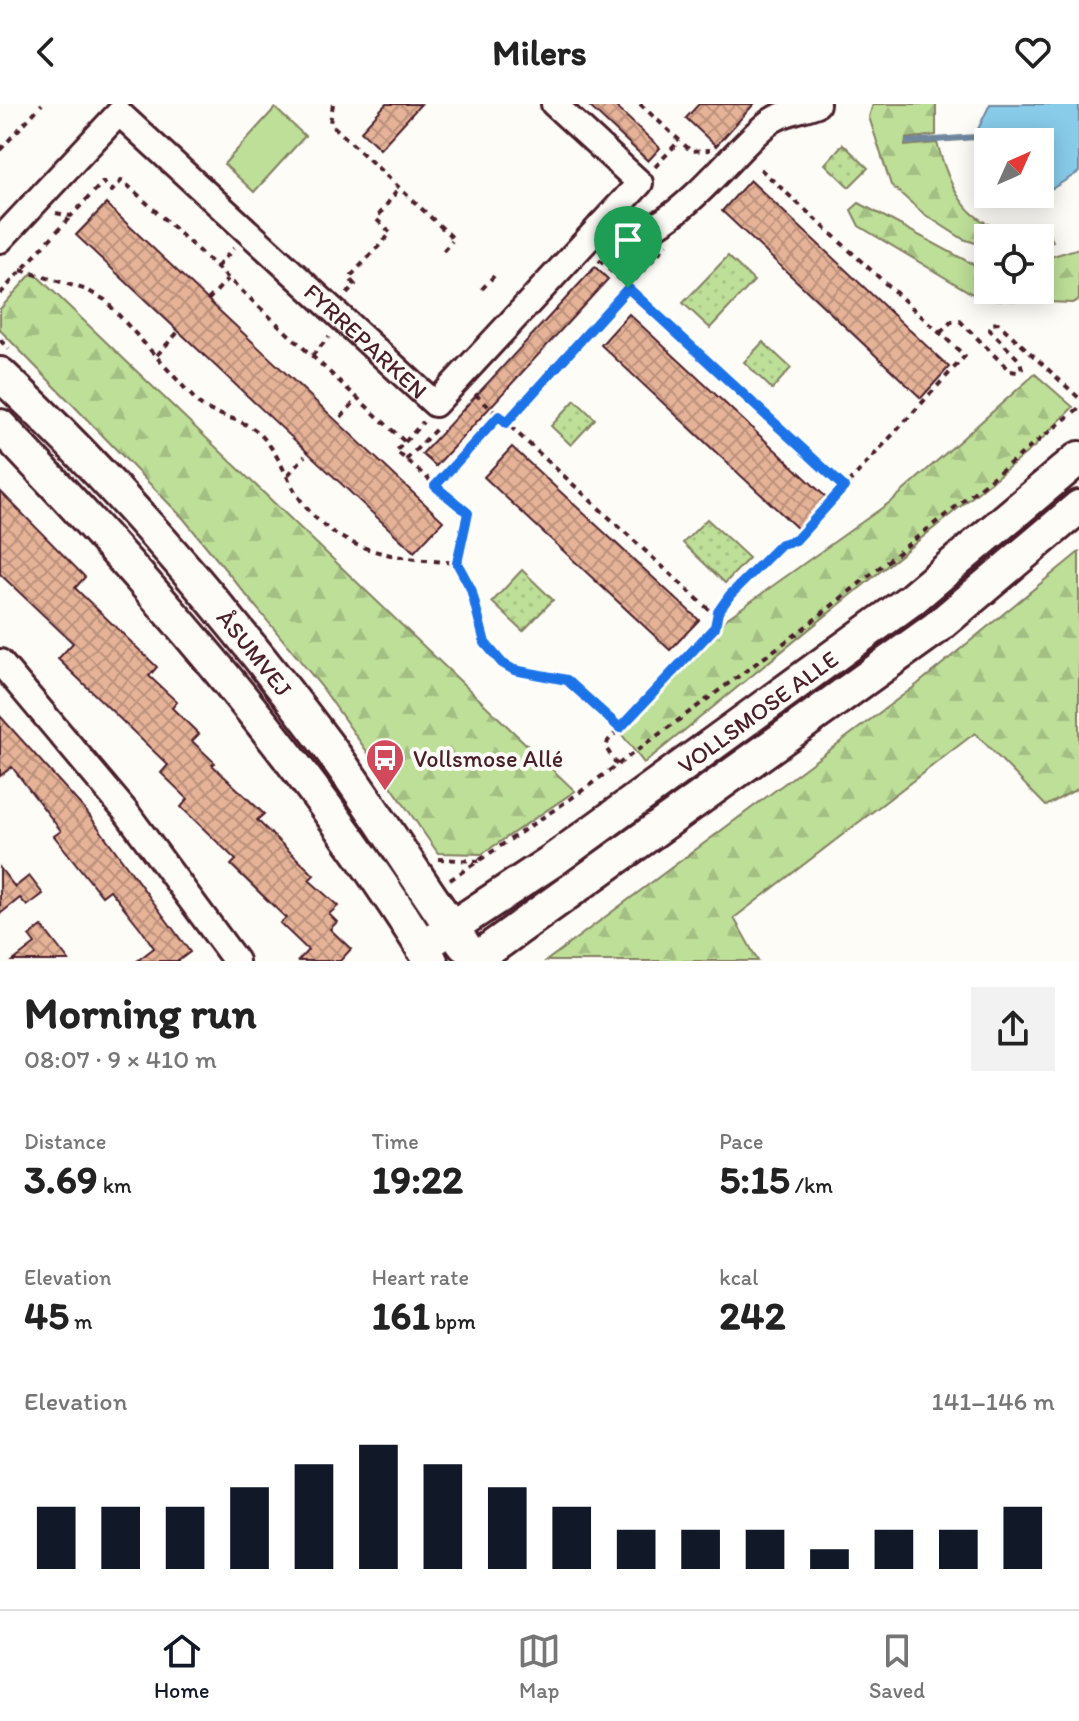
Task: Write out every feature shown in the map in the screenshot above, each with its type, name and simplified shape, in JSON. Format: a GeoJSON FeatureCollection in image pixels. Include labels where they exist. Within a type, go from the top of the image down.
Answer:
{"type":"FeatureCollection","features":[{"type":"Feature","properties":{"kind":"street","name":"FYRREPARKEN"},"geometry":{"type":"LineString","coordinates":[[0,240],[123,108],[435,404],[640,183],[554,104]]}},
{"type":"Feature","properties":{"kind":"street"},"geometry":{"type":"LineString","coordinates":[[601,225],[609,232],[630,235],[660,224],[678,211],[771,121],[817,104]]}},
{"type":"Feature","properties":{"kind":"street","name":"ÅSUMVEJ"},"geometry":{"type":"LineString","coordinates":[[0,374],[121,499],[232,625],[330,750],[474,961]]}},
{"type":"Feature","properties":{"kind":"street","name":"ÅSUMVEJ"},"geometry":{"type":"LineString","coordinates":[[0,426],[92,522],[203,649],[294,763],[419,956]]}},
{"type":"Feature","properties":{"kind":"street","name":"VOLLSMOSE ALLE"},"geometry":{"type":"LineString","coordinates":[[419,956],[451,927],[552,861],[912,599],[1079,458]]}},
{"type":"Feature","properties":{"kind":"street","name":"VOLLSMOSE ALLE"},"geometry":{"type":"LineString","coordinates":[[474,961],[936,628],[1079,507]]}},
{"type":"Feature","properties":{"kind":"street"},"geometry":{"type":"LineString","coordinates":[[0,662],[126,812],[236,961]]}},
{"type":"Feature","properties":{"kind":"path"},"geometry":{"type":"LineString","coordinates":[[0,150],[42,104]]}},
{"type":"Feature","properties":{"kind":"path"},"geometry":{"type":"LineString","coordinates":[[333,104],[330,123],[453,240],[443,251]]}},
{"type":"Feature","properties":{"kind":"path"},"geometry":{"type":"LineString","coordinates":[[640,104],[691,151]]}},
{"type":"Feature","properties":{"kind":"path"},"geometry":{"type":"LineString","coordinates":[[656,166],[679,140]]}},
{"type":"Feature","properties":{"kind":"path"},"geometry":{"type":"LineString","coordinates":[[617,765],[606,748],[620,728],[715,627],[717,617],[730,595],[781,544],[796,540],[965,356],[739,149]]}},
{"type":"Feature","properties":{"kind":"path"},"geometry":{"type":"LineString","coordinates":[[0,294],[103,182],[112,191],[122,180],[405,442]]}},
{"type":"Feature","properties":{"kind":"path"},"geometry":{"type":"LineString","coordinates":[[332,309],[355,285],[349,278],[391,233],[376,219],[399,188]]}},
{"type":"Feature","properties":{"kind":"path"},"geometry":{"type":"LineString","coordinates":[[30,208],[71,216]]}},
{"type":"Feature","properties":{"kind":"path"},"geometry":{"type":"LineString","coordinates":[[506,423],[676,235]]}},
{"type":"Feature","properties":{"kind":"path"},"geometry":{"type":"LineString","coordinates":[[217,267],[234,248]]}},
{"type":"Feature","properties":{"kind":"path"},"geometry":{"type":"LineString","coordinates":[[599,261],[844,487]]}},
{"type":"Feature","properties":{"kind":"path"},"geometry":{"type":"LineString","coordinates":[[21,270],[87,290],[105,300],[200,405],[215,416],[257,431],[274,449],[315,518],[343,540],[373,552],[457,563]]}},
{"type":"Feature","properties":{"kind":"path"},"geometry":{"type":"LineString","coordinates":[[482,289],[494,276]]}},
{"type":"Feature","properties":{"kind":"path"},"geometry":{"type":"LineString","coordinates":[[208,300],[228,279]]}},
{"type":"Feature","properties":{"kind":"path"},"geometry":{"type":"LineString","coordinates":[[940,333],[951,322],[960,321],[1010,371],[1017,372],[1022,369],[1020,361],[990,330],[991,324],[998,323],[1079,398]]}},
{"type":"Feature","properties":{"kind":"path"},"geometry":{"type":"LineString","coordinates":[[157,355],[179,331]]}},
{"type":"Feature","properties":{"kind":"path"},"geometry":{"type":"LineString","coordinates":[[312,356],[330,336]]}},
{"type":"Feature","properties":{"kind":"path"},"geometry":{"type":"LineString","coordinates":[[472,391],[717,617]]}},
{"type":"Feature","properties":{"kind":"path"},"geometry":{"type":"LineString","coordinates":[[341,417],[358,398]]}},
{"type":"Feature","properties":{"kind":"path"},"geometry":{"type":"LineString","coordinates":[[426,890],[452,879],[479,861],[799,632],[1079,408]]}},
{"type":"Feature","properties":{"kind":"path"},"geometry":{"type":"LineString","coordinates":[[406,460],[442,423],[432,414]]}},
{"type":"Feature","properties":{"kind":"path"},"geometry":{"type":"LineString","coordinates":[[435,486],[499,416]]}},
{"type":"Feature","properties":{"kind":"path"},"geometry":{"type":"LineString","coordinates":[[422,423],[396,451],[468,513],[457,563],[471,589],[485,643],[502,663],[514,670],[567,680],[620,728]]}},
{"type":"Feature","properties":{"kind":"path"},"geometry":{"type":"LineString","coordinates":[[288,475],[305,456]]}},
{"type":"Feature","properties":{"kind":"path"},"geometry":{"type":"LineString","coordinates":[[438,859],[479,861]]}},
{"type":"Feature","properties":{"kind":"green space"},"geometry":{"type":"Polygon","coordinates":[[[873,104],[936,104],[936,135],[906,139],[905,146],[937,143],[952,185],[962,201],[973,214],[989,224],[974,224],[974,242],[963,239],[924,214],[891,185],[869,117],[873,104]]]}},
{"type":"Feature","properties":{"kind":"green space"},"geometry":{"type":"Polygon","coordinates":[[[275,108],[305,136],[254,192],[224,164],[275,108]]]}},
{"type":"Feature","properties":{"kind":"green space"},"geometry":{"type":"Polygon","coordinates":[[[843,144],[868,168],[849,187],[825,164],[843,144]]]}},
{"type":"Feature","properties":{"kind":"green space"},"geometry":{"type":"Polygon","coordinates":[[[859,203],[974,265],[974,295],[859,226],[851,210],[859,203]]]}},
{"type":"Feature","properties":{"kind":"green space"},"geometry":{"type":"Polygon","coordinates":[[[1079,248],[1079,300],[1054,302],[1054,256],[1079,248]]]}},
{"type":"Feature","properties":{"kind":"green space"},"geometry":{"type":"Polygon","coordinates":[[[728,256],[754,281],[710,328],[683,303],[728,256]]]}},
{"type":"Feature","properties":{"kind":"green space"},"geometry":{"type":"Polygon","coordinates":[[[33,272],[575,791],[482,854],[438,853],[321,686],[183,518],[0,330],[0,309],[33,272]]]}},
{"type":"Feature","properties":{"kind":"green space"},"geometry":{"type":"Polygon","coordinates":[[[763,342],[791,368],[772,389],[744,362],[763,342]]]}},
{"type":"Feature","properties":{"kind":"green space"},"geometry":{"type":"Polygon","coordinates":[[[1035,374],[1073,407],[1035,446],[644,763],[616,727],[715,627],[893,500],[1035,374]]]}},
{"type":"Feature","properties":{"kind":"green space"},"geometry":{"type":"Polygon","coordinates":[[[575,400],[595,419],[571,445],[551,426],[575,400]]]}},
{"type":"Feature","properties":{"kind":"green space"},"geometry":{"type":"Polygon","coordinates":[[[707,519],[749,558],[725,583],[683,543],[707,519]]]}},
{"type":"Feature","properties":{"kind":"green space"},"geometry":{"type":"Polygon","coordinates":[[[1079,552],[1079,788],[1046,806],[975,733],[734,918],[758,961],[546,961],[914,687],[1079,552]]]}},
{"type":"Feature","properties":{"kind":"green space"},"geometry":{"type":"Polygon","coordinates":[[[522,570],[553,600],[523,631],[492,602],[522,570]]]}},
{"type":"Feature","properties":{"kind":"water"},"geometry":{"type":"Polygon","coordinates":[[[990,104],[1079,104],[1079,172],[1054,187],[1054,128],[978,128],[990,104]]]}},
{"type":"Feature","properties":{"kind":"building"},"geometry":{"type":"Polygon","coordinates":[[[386,104],[421,104],[380,149],[361,131],[386,104]]]}},
{"type":"Feature","properties":{"kind":"building"},"geometry":{"type":"Polygon","coordinates":[[[587,104],[613,104],[660,148],[648,161],[587,104]]]}},
{"type":"Feature","properties":{"kind":"building"},"geometry":{"type":"Polygon","coordinates":[[[699,104],[754,104],[716,146],[686,118],[699,104]]]}},
{"type":"Feature","properties":{"kind":"building"},"geometry":{"type":"Polygon","coordinates":[[[750,180],[949,367],[921,398],[722,211],[750,180]]]}},
{"type":"Feature","properties":{"kind":"building"},"geometry":{"type":"Polygon","coordinates":[[[106,204],[443,521],[414,552],[76,235],[106,204]]]}},
{"type":"Feature","properties":{"kind":"building"},"geometry":{"type":"Polygon","coordinates":[[[595,267],[608,279],[436,466],[422,454],[595,267]]]}},
{"type":"Feature","properties":{"kind":"building"},"geometry":{"type":"Polygon","coordinates":[[[629,314],[827,498],[798,529],[601,345],[629,314]]]}},
{"type":"Feature","properties":{"kind":"building"},"geometry":{"type":"Polygon","coordinates":[[[512,447],[699,620],[670,650],[484,477],[512,447]]]}},
{"type":"Feature","properties":{"kind":"building"},"geometry":{"type":"Polygon","coordinates":[[[0,491],[85,577],[75,588],[157,667],[149,676],[177,702],[172,708],[199,734],[192,741],[215,763],[212,765],[264,814],[257,820],[314,875],[309,880],[338,906],[329,914],[337,922],[330,929],[351,949],[340,961],[298,961],[308,950],[280,923],[286,918],[231,865],[236,860],[181,807],[188,799],[161,773],[168,765],[58,659],[73,643],[0,574],[0,491]]]}},
{"type":"Feature","properties":{"kind":"building"},"geometry":{"type":"Polygon","coordinates":[[[0,716],[86,811],[190,952],[178,961],[137,961],[154,948],[141,929],[110,890],[102,896],[54,836],[61,831],[12,767],[0,776],[0,716]]]}},
{"type":"Feature","properties":{"kind":"building"},"geometry":{"type":"Polygon","coordinates":[[[0,868],[15,887],[29,876],[43,894],[27,906],[20,898],[0,914],[0,868]]]}},
{"type":"Feature","properties":{"kind":"building"},"geometry":{"type":"Polygon","coordinates":[[[42,926],[69,961],[13,961],[35,944],[29,936],[42,926]]]}},
{"type":"Feature","properties":{"kind":"waterway"},"geometry":{"type":"LineString","coordinates":[[908,142],[974,137]]}},
{"type":"Feature","properties":{"kind":"place","name":"Vollsmose Allé"},"geometry":{"type":"Point","coordinates":[385,792]}},
{"type":"Feature","properties":{"kind":"route"},"geometry":{"type":"LineString","coordinates":[[628,288],[844,487],[796,540],[781,544],[730,595],[718,612],[715,627],[620,728],[584,692],[567,680],[514,670],[502,663],[485,643],[471,589],[457,563],[468,513],[435,486],[499,416],[506,423],[628,288]]}}]}
